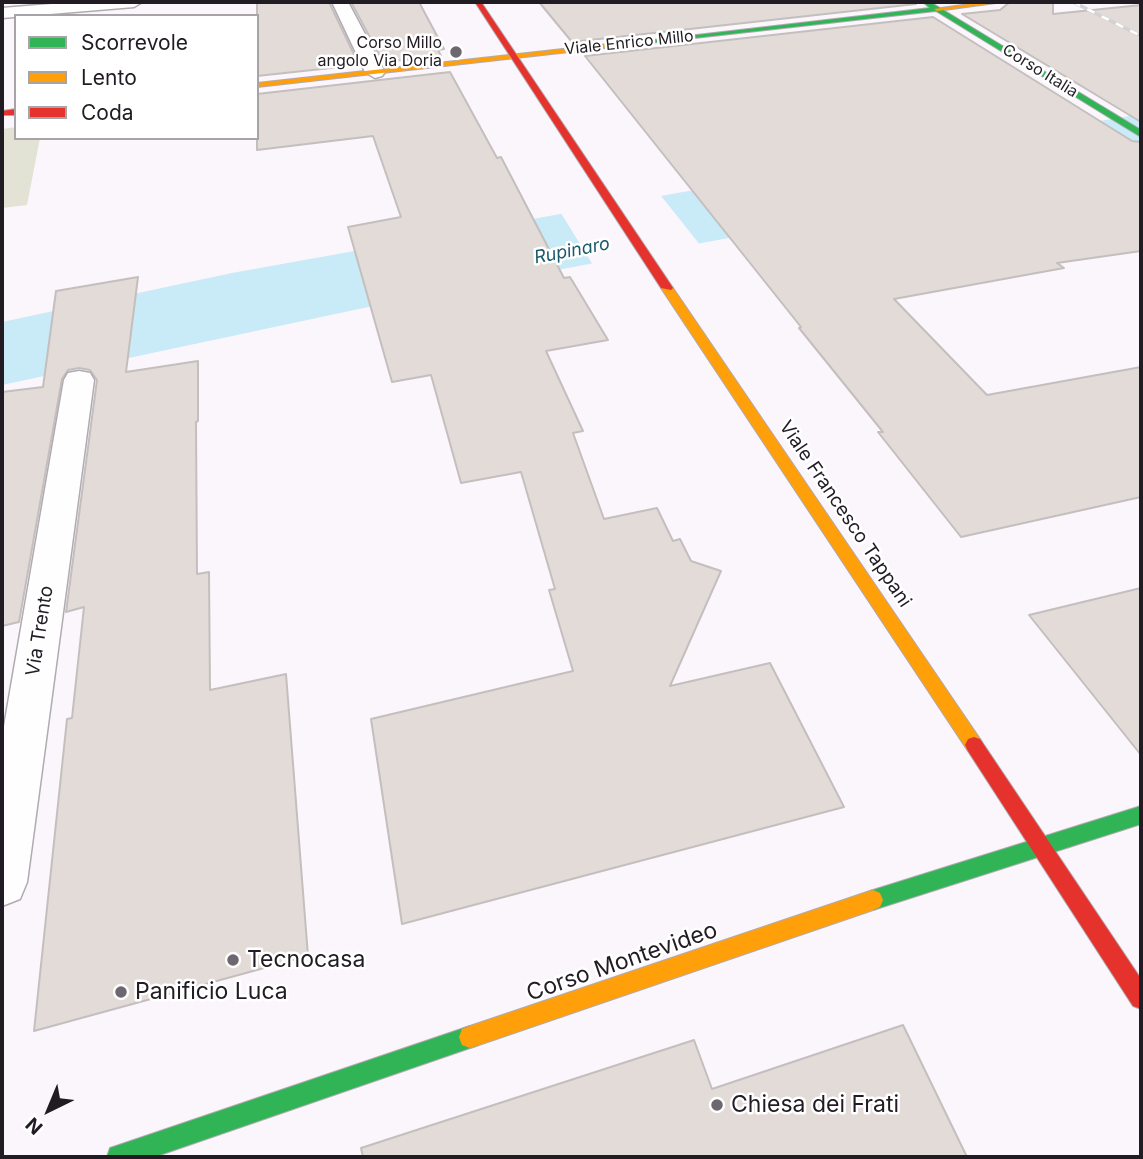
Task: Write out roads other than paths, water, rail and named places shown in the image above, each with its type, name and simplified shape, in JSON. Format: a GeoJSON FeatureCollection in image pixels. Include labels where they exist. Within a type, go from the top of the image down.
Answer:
{"type":"FeatureCollection","features":[{"type":"Feature","properties":{"kind":"main road","name":"Viale Francesco Tappani"},"geometry":{"type":"LineString","coordinates":[[478,2],[1141,998]]}},
{"type":"Feature","properties":{"kind":"main road","name":"Viale Enrico Millo"},"geometry":{"type":"LineString","coordinates":[[259,85],[932,5],[1000,2]]}},
{"type":"Feature","properties":{"kind":"main road","name":"Corso Italia"},"geometry":{"type":"LineString","coordinates":[[932,5],[1141,134]]}},
{"type":"Feature","properties":{"kind":"main road","name":"Corso Montevideo"},"geometry":{"type":"LineString","coordinates":[[127,1156],[1040,846],[1141,815]]}},
{"type":"Feature","properties":{"kind":"street"},"geometry":{"type":"LineString","coordinates":[[2,13],[134,2]]}},
{"type":"Feature","properties":{"kind":"street"},"geometry":{"type":"LineString","coordinates":[[340,2],[375,72]]}},
{"type":"Feature","properties":{"kind":"street","name":"Via Trento"},"geometry":{"type":"LineString","coordinates":[[2,882],[79,380]]}},
{"type":"Feature","properties":{"kind":"water","name":"Rupinaro"},"geometry":{"type":"Polygon","coordinates":[[[1141,114],[1141,161],[434,293],[2,385],[2,322],[232,273],[1141,114]]]}},
{"type":"Feature","properties":{"kind":"railway"},"geometry":{"type":"LineString","coordinates":[[1073,2],[1141,36]]}},
{"type":"Feature","properties":{"kind":"place","name":"Corso Millo angolo Via Doria"},"geometry":{"type":"Point","coordinates":[456,52]}},
{"type":"Feature","properties":{"kind":"place","name":"Tecnocasa"},"geometry":{"type":"Point","coordinates":[233,960]}},
{"type":"Feature","properties":{"kind":"place","name":"Panificio Luca"},"geometry":{"type":"Point","coordinates":[121,992]}},
{"type":"Feature","properties":{"kind":"place","name":"Chiesa dei Frati"},"geometry":{"type":"Point","coordinates":[717,1105]}}]}
